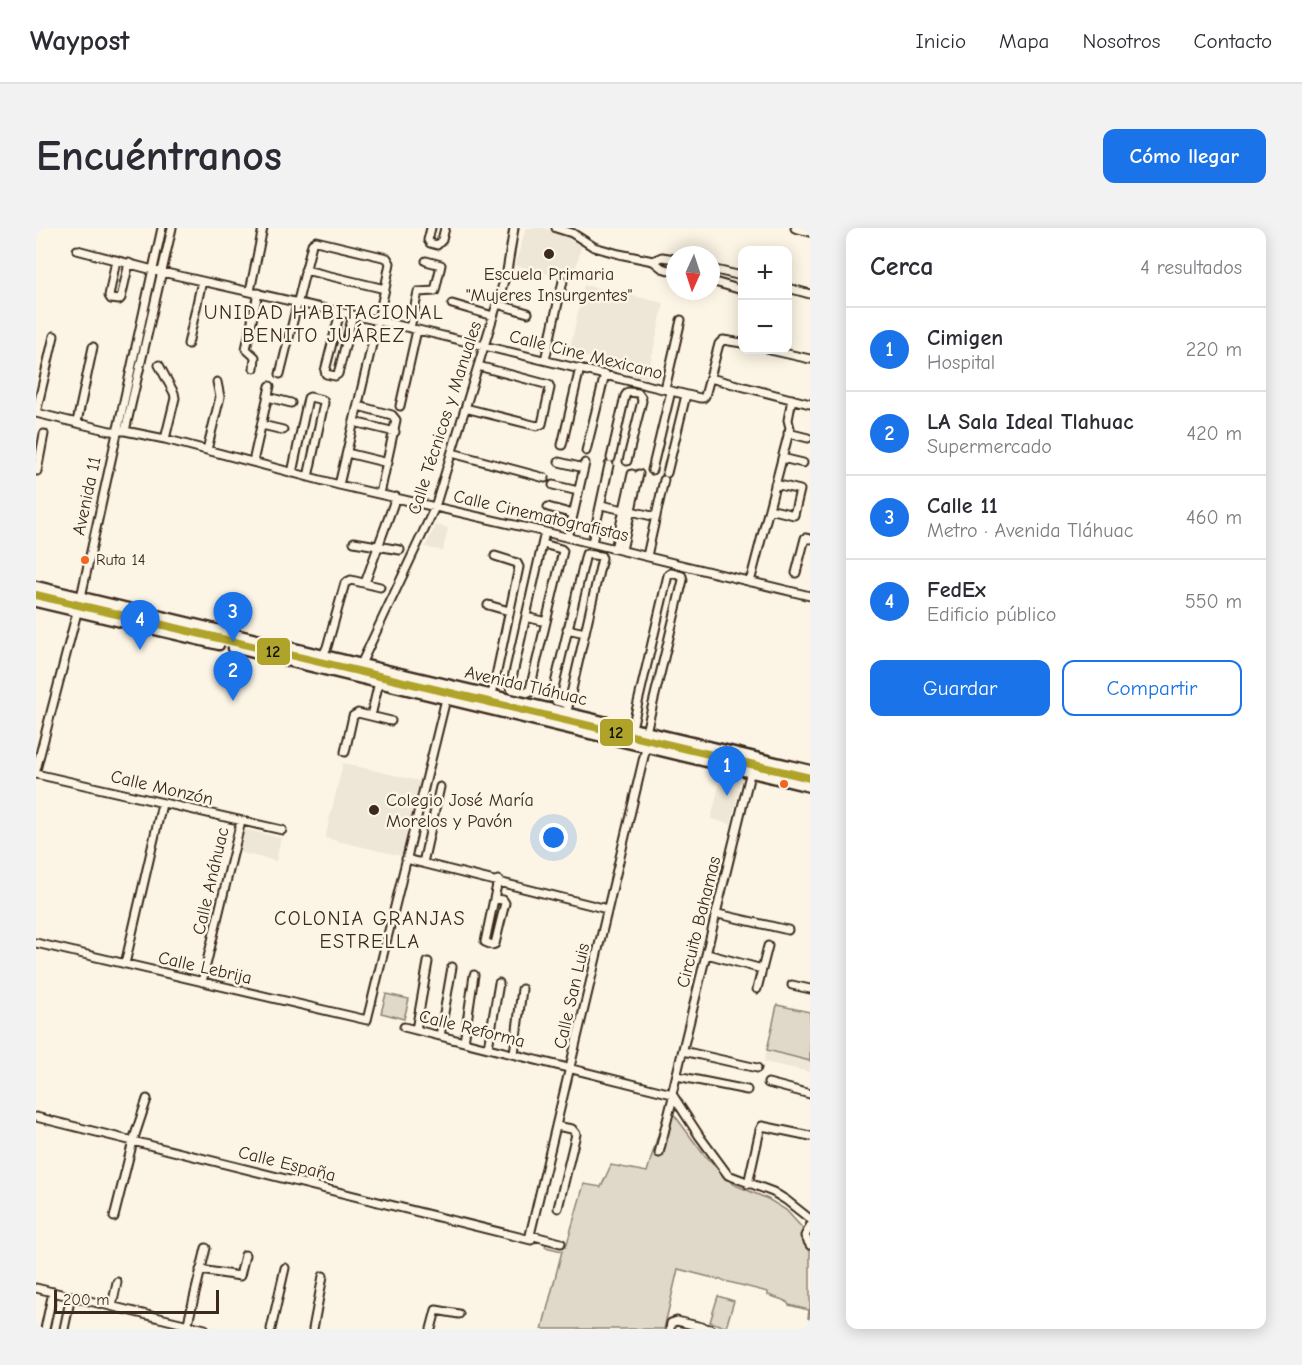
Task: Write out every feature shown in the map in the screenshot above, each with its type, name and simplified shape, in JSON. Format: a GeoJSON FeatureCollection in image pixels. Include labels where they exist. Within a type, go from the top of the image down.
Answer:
{"type":"FeatureCollection","features":[{"type":"Feature","properties":{"kind":"main road"},"geometry":{"type":"LineString","coordinates":[[36,586],[224,631]]}},
{"type":"Feature","properties":{"kind":"main road"},"geometry":{"type":"LineString","coordinates":[[36,602],[219,645]]}},
{"type":"Feature","properties":{"kind":"main road","name":"Avenida Tláhuac"},"geometry":{"type":"LineString","coordinates":[[235,634],[492,695],[567,708],[646,732],[810,770]]}},
{"type":"Feature","properties":{"kind":"main road","name":"Avenida Tláhuac"},"geometry":{"type":"LineString","coordinates":[[233,648],[810,787]]}},
{"type":"Feature","properties":{"kind":"street","name":"Avenida 11"},"geometry":{"type":"LineString","coordinates":[[36,772],[81,597],[162,228]]}},
{"type":"Feature","properties":{"kind":"street"},"geometry":{"type":"LineString","coordinates":[[125,431],[172,228]]}},
{"type":"Feature","properties":{"kind":"street"},"geometry":{"type":"LineString","coordinates":[[254,368],[255,357],[246,349],[263,228]]}},
{"type":"Feature","properties":{"kind":"street"},"geometry":{"type":"LineString","coordinates":[[431,228],[428,240],[437,245],[442,240],[444,228]]}},
{"type":"Feature","properties":{"kind":"street","name":"Calle Técnicos y Manuales"},"geometry":{"type":"LineString","coordinates":[[358,677],[361,664],[435,507],[508,267],[514,228]]}},
{"type":"Feature","properties":{"kind":"street"},"geometry":{"type":"LineString","coordinates":[[556,228],[572,233],[594,247],[653,261],[666,269]]}},
{"type":"Feature","properties":{"kind":"street"},"geometry":{"type":"LineString","coordinates":[[795,228],[810,231]]}},
{"type":"Feature","properties":{"kind":"street"},"geometry":{"type":"LineString","coordinates":[[280,374],[312,244],[315,241],[387,258],[390,263],[385,289],[339,485]]}},
{"type":"Feature","properties":{"kind":"street","name":"Calle Cine Mexicano"},"geometry":{"type":"LineString","coordinates":[[77,250],[153,270],[414,329],[686,395],[704,398],[710,378]]}},
{"type":"Feature","properties":{"kind":"street"},"geometry":{"type":"LineString","coordinates":[[653,261],[666,258]]}},
{"type":"Feature","properties":{"kind":"street"},"geometry":{"type":"LineString","coordinates":[[116,261],[109,296],[111,299],[121,298],[129,263]]}},
{"type":"Feature","properties":{"kind":"street"},"geometry":{"type":"LineString","coordinates":[[400,406],[414,329],[418,292],[435,291],[441,265],[426,261]]}},
{"type":"Feature","properties":{"kind":"street"},"geometry":{"type":"LineString","coordinates":[[305,270],[385,289]]}},
{"type":"Feature","properties":{"kind":"street"},"geometry":{"type":"LineString","coordinates":[[720,270],[738,275]]}},
{"type":"Feature","properties":{"kind":"street"},"geometry":{"type":"LineString","coordinates":[[545,360],[563,280]]}},
{"type":"Feature","properties":{"kind":"street"},"geometry":{"type":"LineString","coordinates":[[188,344],[202,281]]}},
{"type":"Feature","properties":{"kind":"street"},"geometry":{"type":"LineString","coordinates":[[720,284],[738,289]]}},
{"type":"Feature","properties":{"kind":"street"},"geometry":{"type":"LineString","coordinates":[[792,289],[810,294]]}},
{"type":"Feature","properties":{"kind":"street"},"geometry":{"type":"LineString","coordinates":[[452,304],[493,316]]}},
{"type":"Feature","properties":{"kind":"street"},"geometry":{"type":"LineString","coordinates":[[497,304],[528,313]]}},
{"type":"Feature","properties":{"kind":"street"},"geometry":{"type":"LineString","coordinates":[[340,312],[326,374],[336,376],[338,374],[353,315]]}},
{"type":"Feature","properties":{"kind":"street"},"geometry":{"type":"LineString","coordinates":[[652,470],[681,320]]}},
{"type":"Feature","properties":{"kind":"street"},"geometry":{"type":"LineString","coordinates":[[138,333],[148,335]]}},
{"type":"Feature","properties":{"kind":"street"},"geometry":{"type":"LineString","coordinates":[[36,413],[54,336]]}},
{"type":"Feature","properties":{"kind":"street"},"geometry":{"type":"LineString","coordinates":[[738,342],[723,340],[719,344],[710,378],[810,404]]}},
{"type":"Feature","properties":{"kind":"street"},"geometry":{"type":"LineString","coordinates":[[77,422],[93,347]]}},
{"type":"Feature","properties":{"kind":"street"},"geometry":{"type":"LineString","coordinates":[[788,354],[810,359]]}},
{"type":"Feature","properties":{"kind":"street"},"geometry":{"type":"LineString","coordinates":[[159,365],[175,398],[165,439]]}},
{"type":"Feature","properties":{"kind":"street"},"geometry":{"type":"LineString","coordinates":[[465,408],[537,426],[542,424],[549,385],[478,366]]}},
{"type":"Feature","properties":{"kind":"street"},"geometry":{"type":"LineString","coordinates":[[562,445],[580,368]]}},
{"type":"Feature","properties":{"kind":"street"},"geometry":{"type":"LineString","coordinates":[[586,451],[605,374]]}},
{"type":"Feature","properties":{"kind":"street"},"geometry":{"type":"LineString","coordinates":[[207,450],[220,397],[217,382]]}},
{"type":"Feature","properties":{"kind":"street"},"geometry":{"type":"LineString","coordinates":[[635,393],[638,382]]}},
{"type":"Feature","properties":{"kind":"street"},"geometry":{"type":"LineString","coordinates":[[253,462],[270,386]]}},
{"type":"Feature","properties":{"kind":"street"},"geometry":{"type":"LineString","coordinates":[[592,543],[625,396],[628,392],[635,393],[641,397],[642,401],[627,461]]}},
{"type":"Feature","properties":{"kind":"street"},"geometry":{"type":"LineString","coordinates":[[647,556],[686,395]]}},
{"type":"Feature","properties":{"kind":"street"},"geometry":{"type":"LineString","coordinates":[[291,473],[310,396],[323,400],[324,403],[308,477]]}},
{"type":"Feature","properties":{"kind":"street"},"geometry":{"type":"LineString","coordinates":[[268,397],[291,403]]}},
{"type":"Feature","properties":{"kind":"street"},"geometry":{"type":"LineString","coordinates":[[750,582],[788,433],[792,399]]}},
{"type":"Feature","properties":{"kind":"street"},"geometry":{"type":"LineString","coordinates":[[358,406],[395,416],[394,432],[380,494]]}},
{"type":"Feature","properties":{"kind":"street","name":"Calle Cinematografistas"},"geometry":{"type":"LineString","coordinates":[[36,413],[110,431],[125,431],[165,439],[339,485],[568,537],[810,596]]}},
{"type":"Feature","properties":{"kind":"street"},"geometry":{"type":"LineString","coordinates":[[354,422],[394,432]]}},
{"type":"Feature","properties":{"kind":"street"},"geometry":{"type":"LineString","coordinates":[[262,425],[283,430]]}},
{"type":"Feature","properties":{"kind":"street"},"geometry":{"type":"LineString","coordinates":[[788,433],[808,438]]}},
{"type":"Feature","properties":{"kind":"street"},"geometry":{"type":"LineString","coordinates":[[36,471],[44,434]]}},
{"type":"Feature","properties":{"kind":"street"},"geometry":{"type":"LineString","coordinates":[[347,453],[388,463]]}},
{"type":"Feature","properties":{"kind":"street"},"geometry":{"type":"LineString","coordinates":[[452,453],[545,478]]}},
{"type":"Feature","properties":{"kind":"street"},"geometry":{"type":"LineString","coordinates":[[782,458],[803,463]]}},
{"type":"Feature","properties":{"kind":"street"},"geometry":{"type":"LineString","coordinates":[[559,462],[584,465],[568,537]]}},
{"type":"Feature","properties":{"kind":"street"},"geometry":{"type":"LineString","coordinates":[[618,549],[636,474]]}},
{"type":"Feature","properties":{"kind":"street"},"geometry":{"type":"LineString","coordinates":[[769,509],[794,515],[800,490],[776,484]]}},
{"type":"Feature","properties":{"kind":"street"},"geometry":{"type":"LineString","coordinates":[[553,485],[578,491]]}},
{"type":"Feature","properties":{"kind":"street"},"geometry":{"type":"LineString","coordinates":[[365,583],[396,497]]}},
{"type":"Feature","properties":{"kind":"street"},"geometry":{"type":"LineString","coordinates":[[601,505],[656,517]]}},
{"type":"Feature","properties":{"kind":"street"},"geometry":{"type":"LineString","coordinates":[[548,507],[573,514]]}},
{"type":"Feature","properties":{"kind":"street"},"geometry":{"type":"LineString","coordinates":[[543,544],[562,551],[530,692],[510,687],[545,532]]}},
{"type":"Feature","properties":{"kind":"street"},"geometry":{"type":"LineString","coordinates":[[796,573],[807,538]]}},
{"type":"Feature","properties":{"kind":"street"},"geometry":{"type":"LineString","coordinates":[[354,542],[400,550]]}},
{"type":"Feature","properties":{"kind":"street"},"geometry":{"type":"LineString","coordinates":[[589,553],[602,558],[585,633],[567,708],[554,700],[552,696],[586,554],[589,553]]}},
{"type":"Feature","properties":{"kind":"street"},"geometry":{"type":"LineString","coordinates":[[492,695],[519,567],[517,563],[495,556]]}},
{"type":"Feature","properties":{"kind":"street","name":"Calle San Luis"},"geometry":{"type":"LineString","coordinates":[[530,1238],[646,748],[646,732],[683,580],[682,576],[671,573],[668,575],[652,644]]}},
{"type":"Feature","properties":{"kind":"street"},"geometry":{"type":"LineString","coordinates":[[317,668],[345,583],[351,580],[380,586]]}},
{"type":"Feature","properties":{"kind":"street"},"geometry":{"type":"LineString","coordinates":[[488,605],[509,611]]}},
{"type":"Feature","properties":{"kind":"street"},"geometry":{"type":"LineString","coordinates":[[526,617],[546,622]]}},
{"type":"Feature","properties":{"kind":"street"},"geometry":{"type":"LineString","coordinates":[[567,629],[585,633]]}},
{"type":"Feature","properties":{"kind":"street"},"geometry":{"type":"LineString","coordinates":[[632,728],[652,644],[667,648]]}},
{"type":"Feature","properties":{"kind":"street"},"geometry":{"type":"LineString","coordinates":[[371,716],[379,682]]}},
{"type":"Feature","properties":{"kind":"street"},"geometry":{"type":"LineString","coordinates":[[446,699],[406,859],[498,880],[607,909]]}},
{"type":"Feature","properties":{"kind":"street"},"geometry":{"type":"LineString","coordinates":[[345,752],[353,716],[358,713],[391,721]]}},
{"type":"Feature","properties":{"kind":"street","name":"Circuito Bahamas"},"geometry":{"type":"LineString","coordinates":[[659,1153],[754,758]]}},
{"type":"Feature","properties":{"kind":"street","name":"Calle Monzón"},"geometry":{"type":"LineString","coordinates":[[36,772],[162,804],[282,830]]}},
{"type":"Feature","properties":{"kind":"street"},"geometry":{"type":"LineString","coordinates":[[423,863],[440,787]]}},
{"type":"Feature","properties":{"kind":"street"},"geometry":{"type":"LineString","coordinates":[[125,964],[162,804]]}},
{"type":"Feature","properties":{"kind":"street","name":"Calle Anáhuac"},"geometry":{"type":"LineString","coordinates":[[202,982],[241,821]]}},
{"type":"Feature","properties":{"kind":"street","name":"Calle Lebrija"},"geometry":{"type":"LineString","coordinates":[[36,943],[367,1020],[406,859]]}},
{"type":"Feature","properties":{"kind":"street"},"geometry":{"type":"LineString","coordinates":[[495,898],[505,903],[494,945],[485,942],[498,880]]}},
{"type":"Feature","properties":{"kind":"street"},"geometry":{"type":"LineString","coordinates":[[718,914],[788,930]]}},
{"type":"Feature","properties":{"kind":"street"},"geometry":{"type":"LineString","coordinates":[[757,989],[768,945]]}},
{"type":"Feature","properties":{"kind":"street"},"geometry":{"type":"LineString","coordinates":[[707,954],[762,969]]}},
{"type":"Feature","properties":{"kind":"street"},"geometry":{"type":"LineString","coordinates":[[416,1030],[428,962]]}},
{"type":"Feature","properties":{"kind":"street"},"geometry":{"type":"LineString","coordinates":[[440,1036],[452,967]]}},
{"type":"Feature","properties":{"kind":"street"},"geometry":{"type":"LineString","coordinates":[[464,1042],[474,975]]}},
{"type":"Feature","properties":{"kind":"street"},"geometry":{"type":"LineString","coordinates":[[488,1048],[499,983]]}},
{"type":"Feature","properties":{"kind":"street"},"geometry":{"type":"LineString","coordinates":[[792,985],[810,989]]}},
{"type":"Feature","properties":{"kind":"street"},"geometry":{"type":"LineString","coordinates":[[514,1054],[522,989]]}},
{"type":"Feature","properties":{"kind":"street","name":"Calle Reforma"},"geometry":{"type":"LineString","coordinates":[[404,1027],[673,1095]]}},
{"type":"Feature","properties":{"kind":"street"},"geometry":{"type":"LineString","coordinates":[[683,1051],[757,1068]]}},
{"type":"Feature","properties":{"kind":"street"},"geometry":{"type":"LineString","coordinates":[[677,1076],[747,1089]]}},
{"type":"Feature","properties":{"kind":"street"},"geometry":{"type":"LineString","coordinates":[[768,1083],[810,1094]]}},
{"type":"Feature","properties":{"kind":"street"},"geometry":{"type":"LineString","coordinates":[[673,1095],[728,1175],[773,1192],[810,1219]]}},
{"type":"Feature","properties":{"kind":"street"},"geometry":{"type":"LineString","coordinates":[[114,1217],[133,1141],[147,1099]]}},
{"type":"Feature","properties":{"kind":"street","name":"Calle España"},"geometry":{"type":"LineString","coordinates":[[36,1117],[530,1238]]}},
{"type":"Feature","properties":{"kind":"street"},"geometry":{"type":"LineString","coordinates":[[556,1126],[572,1129],[576,1134],[558,1208]]}},
{"type":"Feature","properties":{"kind":"street"},"geometry":{"type":"LineString","coordinates":[[748,1184],[762,1126],[810,1136]]}},
{"type":"Feature","properties":{"kind":"street"},"geometry":{"type":"LineString","coordinates":[[810,1226],[805,1236],[810,1245]]}},
{"type":"Feature","properties":{"kind":"street"},"geometry":{"type":"LineString","coordinates":[[530,1238],[561,1243]]}},
{"type":"Feature","properties":{"kind":"street"},"geometry":{"type":"LineString","coordinates":[[187,1327],[206,1248]]}},
{"type":"Feature","properties":{"kind":"street"},"geometry":{"type":"LineString","coordinates":[[200,1270],[240,1276],[245,1255]]}},
{"type":"Feature","properties":{"kind":"street"},"geometry":{"type":"LineString","coordinates":[[271,1329],[285,1268]]}},
{"type":"Feature","properties":{"kind":"street"},"geometry":{"type":"LineString","coordinates":[[313,1329],[324,1276]]}},
{"type":"Feature","properties":{"kind":"street"},"geometry":{"type":"LineString","coordinates":[[112,1306],[117,1282]]}},
{"type":"Feature","properties":{"kind":"street"},"geometry":{"type":"LineString","coordinates":[[37,1290],[112,1306],[187,1327],[205,1329]]}},
{"type":"Feature","properties":{"kind":"street"},"geometry":{"type":"LineString","coordinates":[[45,1329],[53,1292]]}},
{"type":"Feature","properties":{"kind":"street"},"geometry":{"type":"LineString","coordinates":[[64,1329],[71,1296]]}},
{"type":"Feature","properties":{"kind":"street"},"geometry":{"type":"LineString","coordinates":[[431,1329],[436,1310],[459,1314]]}},
{"type":"Feature","properties":{"kind":"street"},"geometry":{"type":"LineString","coordinates":[[670,1329],[671,1323],[677,1321],[709,1329]]}},
{"type":"Feature","properties":{"kind":"shaded area","name":"Escuela Primaria \"Mujeres Insurgentes\""},"geometry":{"type":"Polygon","coordinates":[[[526,228],[544,228],[571,236],[582,243],[573,280],[515,265],[526,228]]]}},
{"type":"Feature","properties":{"kind":"shaded area"},"geometry":{"type":"Polygon","coordinates":[[[584,285],[664,303],[647,378],[633,375],[634,368],[569,353],[584,285]]]}},
{"type":"Feature","properties":{"kind":"shaded area"},"geometry":{"type":"Polygon","coordinates":[[[436,525],[448,528],[443,551],[425,547],[436,525]]]}},
{"type":"Feature","properties":{"kind":"shaded area","name":"Colegio José María Morelos y Pavón"},"geometry":{"type":"Polygon","coordinates":[[[343,763],[423,782],[405,857],[325,838],[343,763]]]}},
{"type":"Feature","properties":{"kind":"shaded area"},"geometry":{"type":"Polygon","coordinates":[[[723,768],[743,773],[731,824],[711,819],[723,768]]]}},
{"type":"Feature","properties":{"kind":"shaded area"},"geometry":{"type":"Polygon","coordinates":[[[243,829],[281,838],[276,861],[237,852],[243,829]]]}},
{"type":"Feature","properties":{"kind":"shaded area"},"geometry":{"type":"Polygon","coordinates":[[[386,994],[409,999],[404,1019],[381,1013],[386,994]]]}},
{"type":"Feature","properties":{"kind":"shaded area"},"geometry":{"type":"Polygon","coordinates":[[[777,1005],[810,1012],[810,1072],[764,1062],[777,1005]]]}},
{"type":"Feature","properties":{"kind":"shaded area"},"geometry":{"type":"Polygon","coordinates":[[[777,1005],[810,1012],[810,1061],[767,1050],[777,1005]]]}},
{"type":"Feature","properties":{"kind":"shaded area"},"geometry":{"type":"Polygon","coordinates":[[[667,1105],[704,1155],[733,1184],[768,1199],[786,1210],[805,1231],[810,1245],[810,1319],[808,1318],[809,1310],[789,1305],[786,1301],[768,1295],[768,1292],[678,1269],[664,1329],[542,1329],[562,1251],[545,1247],[546,1243],[566,1247],[584,1184],[601,1187],[611,1165],[647,1172],[667,1105]]]}},
{"type":"Feature","properties":{"kind":"shaded area"},"geometry":{"type":"Polygon","coordinates":[[[718,1296],[734,1301],[726,1327],[710,1322],[718,1296]]]}},
{"type":"Feature","properties":{"kind":"transit line","name":"12"},"geometry":{"type":"LineString","coordinates":[[36,595],[810,778]]}},
{"type":"Feature","properties":{"kind":"place","name":"Escuela Primaria \"Mujeres Insurgentes\""},"geometry":{"type":"Point","coordinates":[549,254]}},
{"type":"Feature","properties":{"kind":"place","name":"Ruta 14"},"geometry":{"type":"Point","coordinates":[85,560]}},
{"type":"Feature","properties":{"kind":"place","name":"Calle 11"},"geometry":{"type":"Point","coordinates":[233,642]}},
{"type":"Feature","properties":{"kind":"place","name":"FedEx"},"geometry":{"type":"Point","coordinates":[140,650]}},
{"type":"Feature","properties":{"kind":"place","name":"LA Sala Ideal Tlahuac"},"geometry":{"type":"Point","coordinates":[233,701]}},
{"type":"Feature","properties":{"kind":"place","name":"Cimigen"},"geometry":{"type":"Point","coordinates":[727,796]}},
{"type":"Feature","properties":{"kind":"place","name":"Colegio José María Morelos y Pavón"},"geometry":{"type":"Point","coordinates":[374,810]}},
{"type":"Feature","properties":{"kind":"district","name":"UNIDAD HABITACIONAL BENITO JUÁREZ"},"geometry":{"type":"Point","coordinates":[324,324]}},
{"type":"Feature","properties":{"kind":"district","name":"COLONIA GRANJAS ESTRELLA"},"geometry":{"type":"Point","coordinates":[370,930]}}]}
